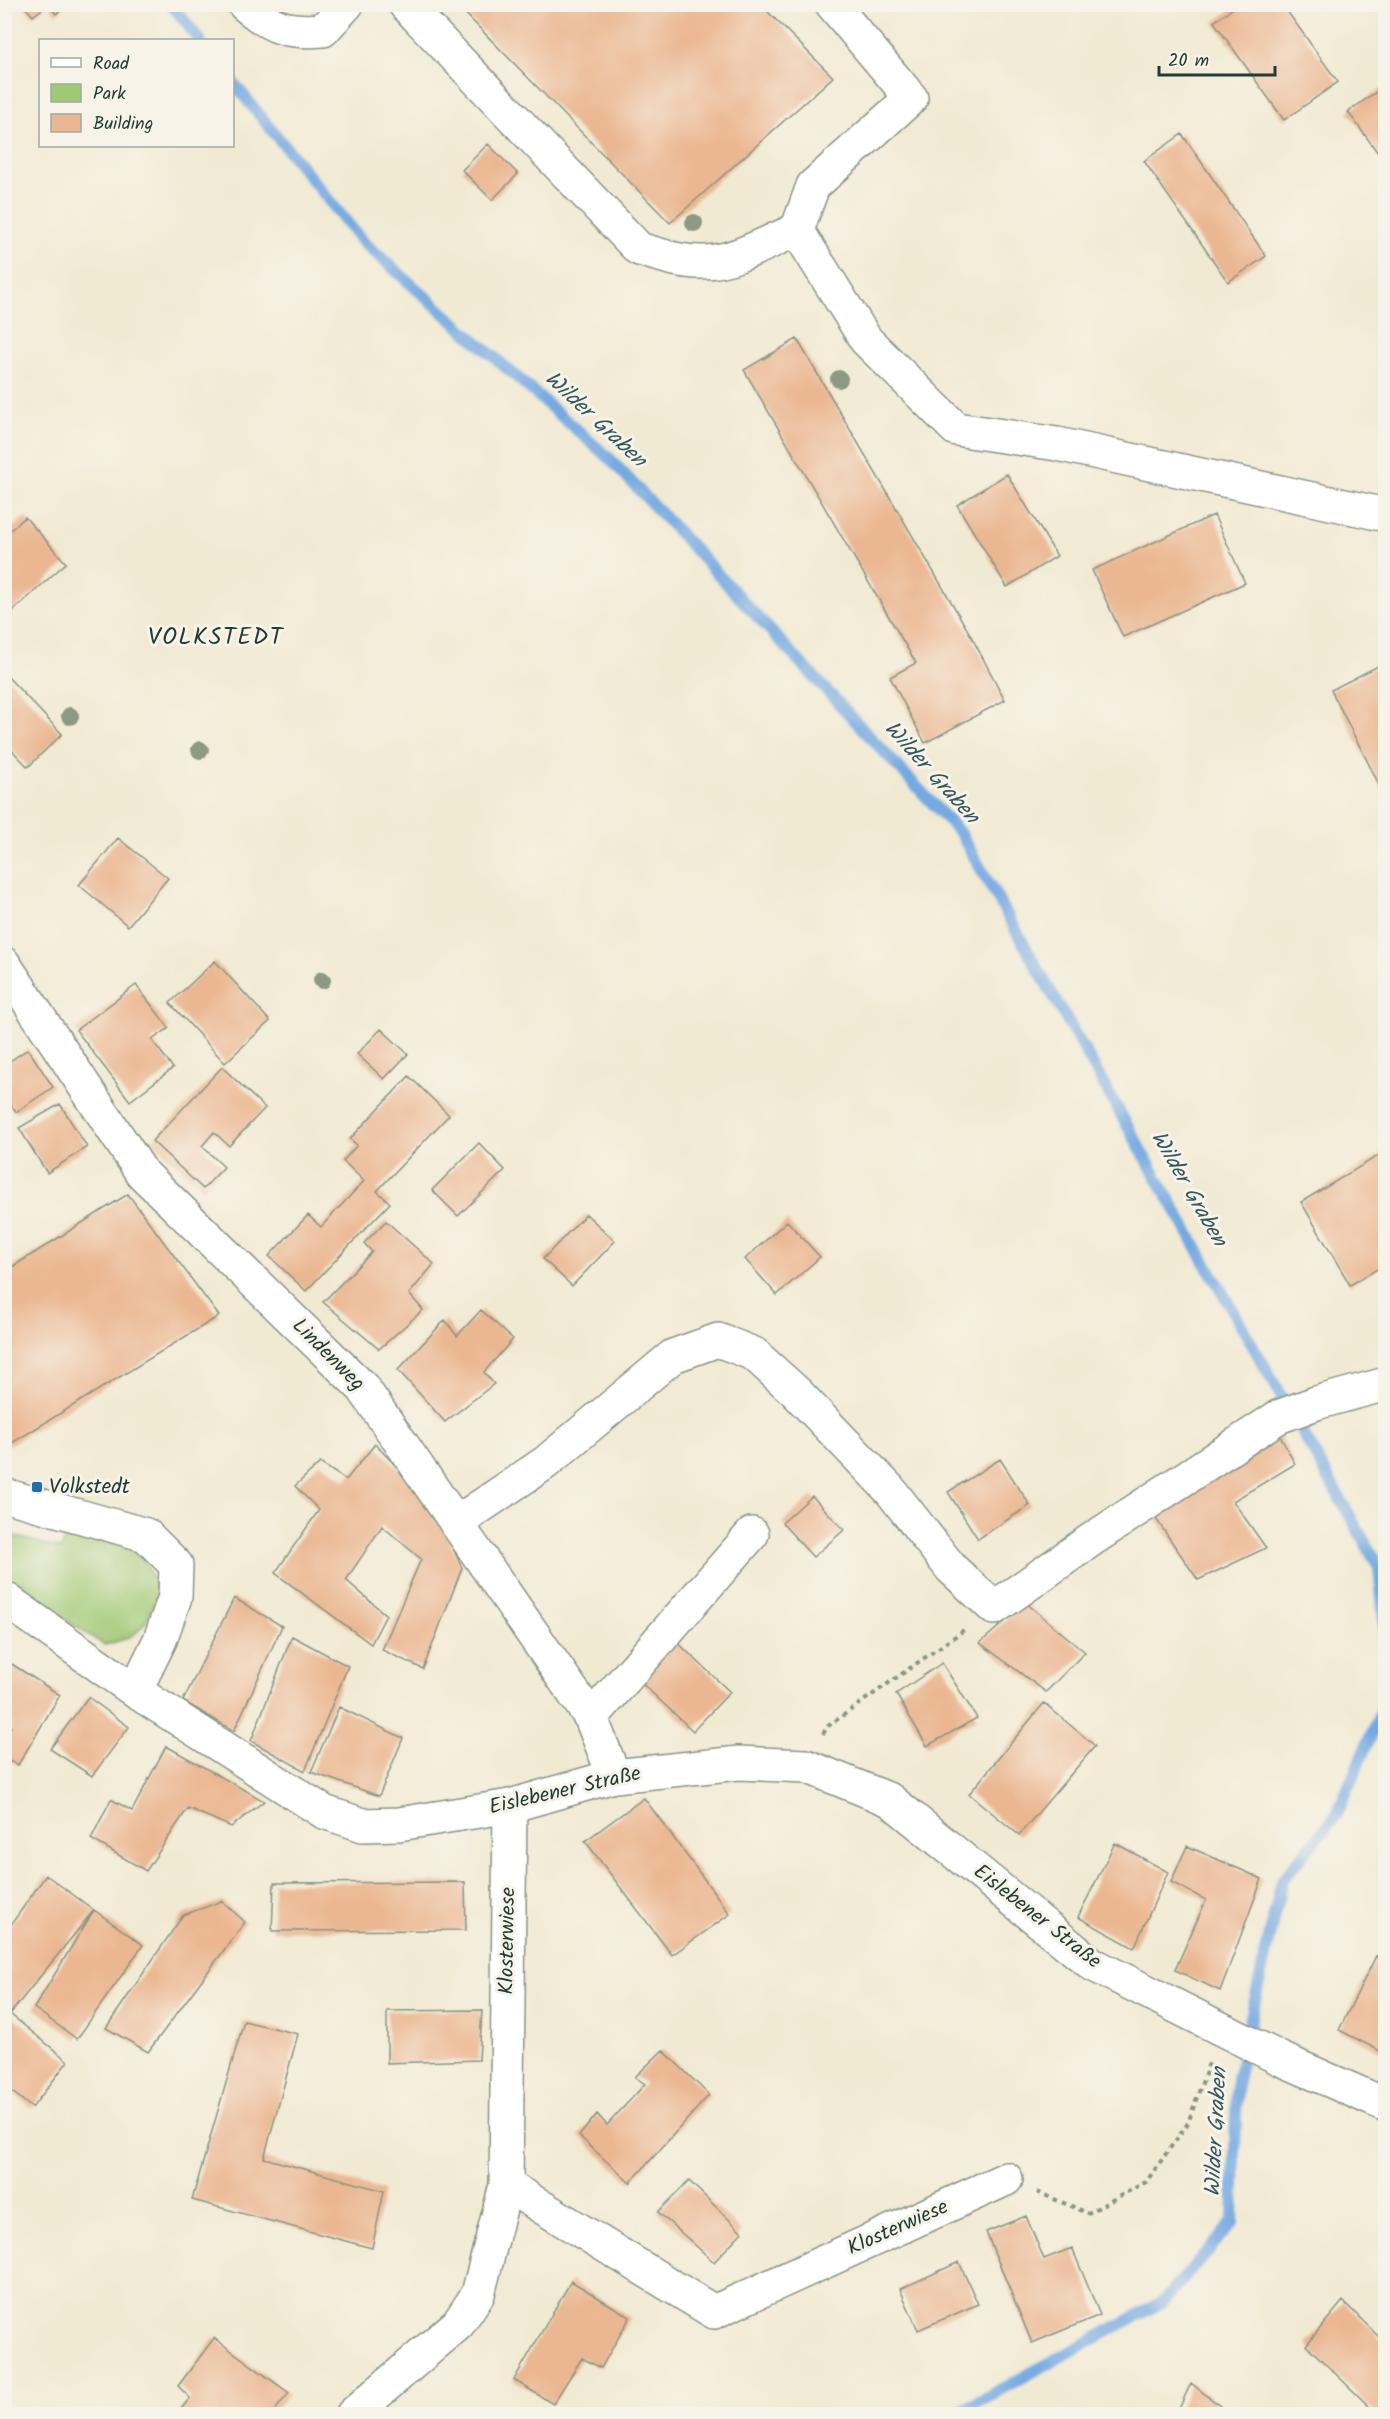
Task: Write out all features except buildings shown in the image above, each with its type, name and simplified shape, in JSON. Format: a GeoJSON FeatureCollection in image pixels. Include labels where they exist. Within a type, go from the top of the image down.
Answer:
{"type":"FeatureCollection","features":[{"type":"Feature","properties":{"kind":"street"},"geometry":{"type":"LineString","coordinates":[[244,4],[266,23],[301,32],[323,30],[346,4]]}},
{"type":"Feature","properties":{"kind":"street"},"geometry":{"type":"LineString","coordinates":[[405,4],[639,249],[672,259],[705,262],[739,254],[797,230],[813,186],[910,98],[832,4]]}},
{"type":"Feature","properties":{"kind":"street"},"geometry":{"type":"LineString","coordinates":[[797,230],[866,340],[956,429],[1057,444],[1386,515]]}},
{"type":"Feature","properties":{"kind":"street","name":"Lindenweg"},"geometry":{"type":"LineString","coordinates":[[4,964],[142,1173],[363,1388],[591,1718],[614,1776]]}},
{"type":"Feature","properties":{"kind":"street"},"geometry":{"type":"LineString","coordinates":[[456,1523],[545,1463],[674,1356],[718,1340],[754,1354],[796,1392],[890,1490],[951,1568],[994,1608],[1091,1540],[1278,1417],[1316,1403],[1386,1384]]}},
{"type":"Feature","properties":{"kind":"street"},"geometry":{"type":"LineString","coordinates":[[4,1495],[146,1535],[177,1565],[175,1597],[160,1640],[135,1691]]}},
{"type":"Feature","properties":{"kind":"street"},"geometry":{"type":"LineString","coordinates":[[591,1718],[752,1534]]}},
{"type":"Feature","properties":{"kind":"street","name":"Eislebener Straße"},"geometry":{"type":"LineString","coordinates":[[4,1598],[135,1691],[324,1812],[363,1825],[399,1824],[510,1806],[614,1776],[739,1763],[806,1766],[890,1800],[1092,1964],[1281,2059],[1386,2105]]}},
{"type":"Feature","properties":{"kind":"street","name":"Klosterwiese"},"geometry":{"type":"LineString","coordinates":[[353,2415],[458,2324],[478,2294],[506,2184],[510,1806]]}},
{"type":"Feature","properties":{"kind":"street","name":"Klosterwiese"},"geometry":{"type":"LineString","coordinates":[[506,2184],[714,2312],[1006,2179]]}},
{"type":"Feature","properties":{"kind":"path"},"geometry":{"type":"LineString","coordinates":[[806,1766],[828,1726],[994,1608]]}},
{"type":"Feature","properties":{"kind":"path"},"geometry":{"type":"LineString","coordinates":[[1006,2179],[1088,2213],[1146,2182],[1188,2123],[1222,2029]]}},
{"type":"Feature","properties":{"kind":"green space"},"geometry":{"type":"Polygon","coordinates":[[[69,1528],[126,1544],[146,1563],[158,1593],[145,1623],[134,1634],[104,1645],[5,1580],[4,1533],[61,1549],[69,1528]]]}},
{"type":"Feature","properties":{"kind":"waterway","name":"Wilder Graben"},"geometry":{"type":"LineString","coordinates":[[171,4],[199,39]]}},
{"type":"Feature","properties":{"kind":"waterway","name":"Wilder Graben"},"geometry":{"type":"LineString","coordinates":[[234,83],[362,241],[610,459],[961,834],[1379,1567],[1386,1642]]}},
{"type":"Feature","properties":{"kind":"waterway","name":"Wilder Graben"},"geometry":{"type":"LineString","coordinates":[[955,2414],[1164,2301],[1233,2222],[1237,2080],[1282,1880],[1336,1816],[1386,1700]]}},
{"type":"Feature","properties":{"kind":"place","name":"Volkstedt"},"geometry":{"type":"Point","coordinates":[37,1487]}},
{"type":"Feature","properties":{"kind":"district","name":"VOLKSTEDT"},"geometry":{"type":"Point","coordinates":[216,637]}}]}
